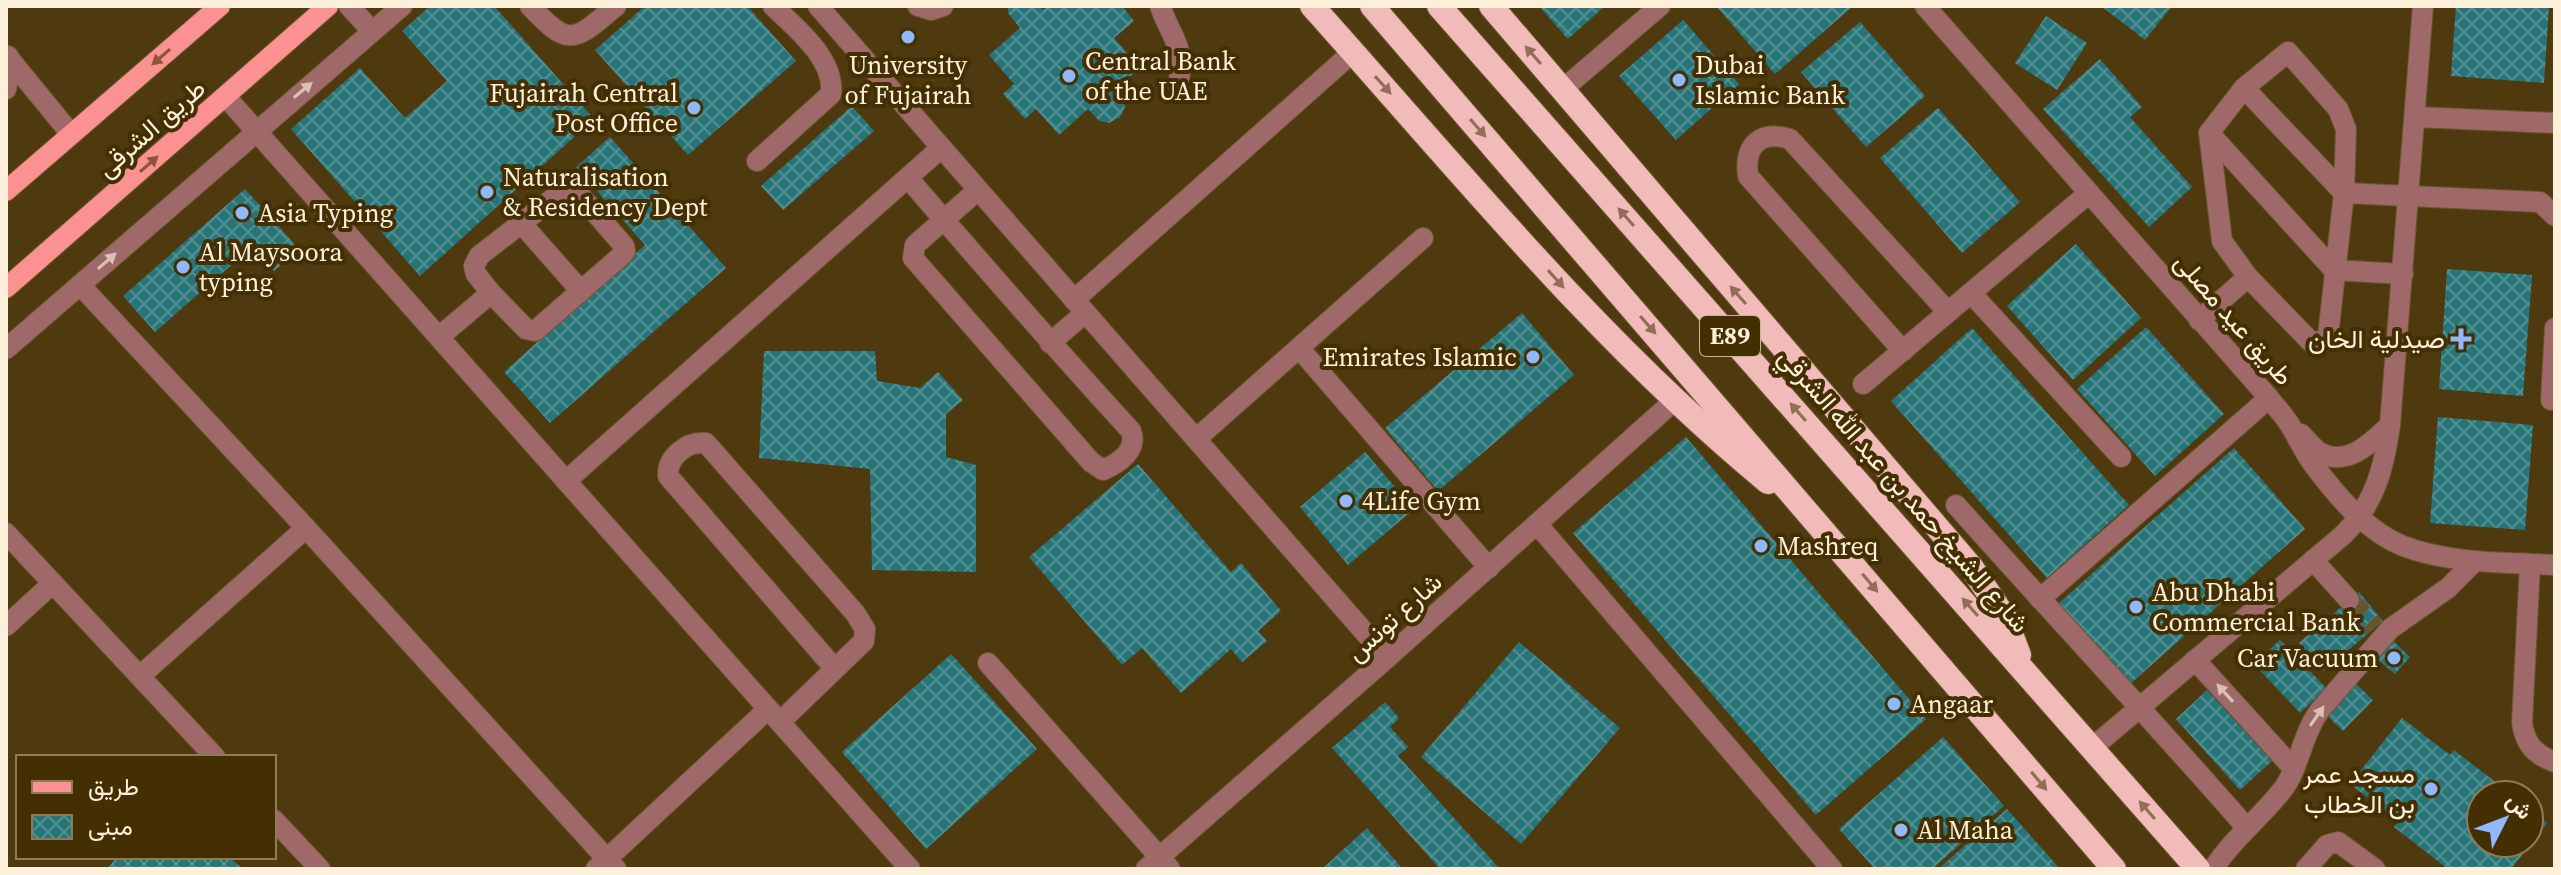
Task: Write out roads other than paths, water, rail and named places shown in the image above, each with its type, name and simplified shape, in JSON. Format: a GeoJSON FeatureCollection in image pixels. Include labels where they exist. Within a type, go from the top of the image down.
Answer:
{"type":"FeatureCollection","features":[{"type":"Feature","properties":{"kind":"highway"},"geometry":{"type":"LineString","coordinates":[[1312,6],[1602,330],[1674,401],[1820,524]]}},
{"type":"Feature","properties":{"kind":"highway","name":"E89"},"geometry":{"type":"LineString","coordinates":[[1372,6],[2114,869]]}},
{"type":"Feature","properties":{"kind":"highway","name":"شارع الشيخ حمد بن عبد الله الشرقي"},"geometry":{"type":"LineString","coordinates":[[1439,6],[2198,869]]}},
{"type":"Feature","properties":{"kind":"highway"},"geometry":{"type":"LineString","coordinates":[[1491,6],[1972,568],[2005,618],[2021,665]]}},
{"type":"Feature","properties":{"kind":"main road","name":"طريق الشرقى"},"geometry":{"type":"LineString","coordinates":[[6,191],[220,6]]}},
{"type":"Feature","properties":{"kind":"main road","name":"طريق الشرقى"},"geometry":{"type":"LineString","coordinates":[[6,288],[328,6]]}},
{"type":"Feature","properties":{"kind":"street"},"geometry":{"type":"LineString","coordinates":[[349,6],[372,31]]}},
{"type":"Feature","properties":{"kind":"street"},"geometry":{"type":"LineString","coordinates":[[6,349],[402,6]]}},
{"type":"Feature","properties":{"kind":"street"},"geometry":{"type":"LineString","coordinates":[[530,6],[551,29],[564,35],[583,33],[616,6]]}},
{"type":"Feature","properties":{"kind":"street"},"geometry":{"type":"LineString","coordinates":[[757,161],[831,94],[833,79],[825,63],[773,6]]}},
{"type":"Feature","properties":{"kind":"street"},"geometry":{"type":"LineString","coordinates":[[818,6],[1387,658]]}},
{"type":"Feature","properties":{"kind":"street"},"geometry":{"type":"LineString","coordinates":[[918,6],[931,10],[943,6]]}},
{"type":"Feature","properties":{"kind":"street"},"geometry":{"type":"LineString","coordinates":[[1160,6],[1178,44],[1182,62],[1178,86]]}},
{"type":"Feature","properties":{"kind":"street"},"geometry":{"type":"LineString","coordinates":[[1563,89],[1660,6]]}},
{"type":"Feature","properties":{"kind":"street","name":"طريق عيد مصلى"},"geometry":{"type":"LineString","coordinates":[[1925,6],[2269,398],[2288,422],[2310,461],[2359,517],[2402,546],[2475,561],[2555,565]]}},
{"type":"Feature","properties":{"kind":"street"},"geometry":{"type":"LineString","coordinates":[[2092,748],[2313,560],[2359,517],[2375,492],[2390,425],[2423,6]]}},
{"type":"Feature","properties":{"kind":"street"},"geometry":{"type":"LineString","coordinates":[[1050,343],[1080,306],[1353,52]]}},
{"type":"Feature","properties":{"kind":"street"},"geometry":{"type":"LineString","coordinates":[[2288,52],[2343,117],[2346,139],[2344,193],[2328,336],[2323,342],[2310,341],[2248,277],[2222,241],[2209,133],[2244,88],[2288,52]]}},
{"type":"Feature","properties":{"kind":"street"},"geometry":{"type":"LineString","coordinates":[[9,57],[71,134]]}},
{"type":"Feature","properties":{"kind":"street"},"geometry":{"type":"LineString","coordinates":[[6,89],[9,57]]}},
{"type":"Feature","properties":{"kind":"street"},"geometry":{"type":"LineString","coordinates":[[2244,88],[2344,193],[2540,202],[2555,216]]}},
{"type":"Feature","properties":{"kind":"street"},"geometry":{"type":"LineString","coordinates":[[226,97],[910,869]]}},
{"type":"Feature","properties":{"kind":"street"},"geometry":{"type":"LineString","coordinates":[[2416,117],[2555,123]]}},
{"type":"Feature","properties":{"kind":"street"},"geometry":{"type":"LineString","coordinates":[[2209,133],[2334,270],[2403,274]]}},
{"type":"Feature","properties":{"kind":"street"},"geometry":{"type":"LineString","coordinates":[[1903,351],[1748,176],[1746,162],[1751,148],[1762,138],[1776,135],[1790,139],[1948,312]]}},
{"type":"Feature","properties":{"kind":"street"},"geometry":{"type":"LineString","coordinates":[[566,481],[941,148]]}},
{"type":"Feature","properties":{"kind":"street"},"geometry":{"type":"LineString","coordinates":[[908,178],[944,220],[1050,343],[1131,431],[1134,440],[1131,450],[1111,467],[1103,470],[1091,462],[913,258],[915,245],[944,220],[978,190]]}},
{"type":"Feature","properties":{"kind":"street"},"geometry":{"type":"LineString","coordinates":[[572,189],[624,246],[625,251],[581,291],[535,331],[526,329],[491,293],[476,274],[474,266],[479,256],[521,223],[564,190],[572,189]]}},
{"type":"Feature","properties":{"kind":"street"},"geometry":{"type":"LineString","coordinates":[[1863,384],[2089,193]]}},
{"type":"Feature","properties":{"kind":"street"},"geometry":{"type":"LineString","coordinates":[[521,223],[581,291]]}},
{"type":"Feature","properties":{"kind":"street"},"geometry":{"type":"LineString","coordinates":[[1196,439],[1423,238]]}},
{"type":"Feature","properties":{"kind":"street"},"geometry":{"type":"LineString","coordinates":[[2199,320],[2248,277]]}},
{"type":"Feature","properties":{"kind":"street"},"geometry":{"type":"LineString","coordinates":[[80,285],[306,528],[606,866],[774,715],[835,669],[864,641],[865,629],[855,613],[706,443],[691,443],[671,460],[668,476],[835,669]]}},
{"type":"Feature","properties":{"kind":"street"},"geometry":{"type":"LineString","coordinates":[[439,337],[491,293]]}},
{"type":"Feature","properties":{"kind":"street"},"geometry":{"type":"LineString","coordinates":[[1971,293],[2121,457]]}},
{"type":"Feature","properties":{"kind":"street"},"geometry":{"type":"LineString","coordinates":[[2551,400],[2555,328]]}},
{"type":"Feature","properties":{"kind":"street"},"geometry":{"type":"LineString","coordinates":[[1299,348],[1489,568]]}},
{"type":"Feature","properties":{"kind":"street"},"geometry":{"type":"LineString","coordinates":[[2040,599],[2269,398]]}},
{"type":"Feature","properties":{"kind":"street","name":"شارع تونس"},"geometry":{"type":"LineString","coordinates":[[1159,865],[1674,401]]}},
{"type":"Feature","properties":{"kind":"street"},"geometry":{"type":"LineString","coordinates":[[2288,422],[2320,452],[2341,458],[2358,453],[2390,425]]}},
{"type":"Feature","properties":{"kind":"street"},"geometry":{"type":"LineString","coordinates":[[1956,505],[2141,706],[2246,827]]}},
{"type":"Feature","properties":{"kind":"street"},"geometry":{"type":"LineString","coordinates":[[1537,524],[1832,869]]}},
{"type":"Feature","properties":{"kind":"street"},"geometry":{"type":"LineString","coordinates":[[140,676],[306,528]]}},
{"type":"Feature","properties":{"kind":"street"},"geometry":{"type":"LineString","coordinates":[[6,533],[213,755]]}},
{"type":"Feature","properties":{"kind":"street"},"geometry":{"type":"LineString","coordinates":[[2313,560],[2349,600]]}},
{"type":"Feature","properties":{"kind":"street"},"geometry":{"type":"LineString","coordinates":[[2213,869],[2229,845],[2283,789],[2314,718],[2379,632],[2461,578],[2475,561]]}},
{"type":"Feature","properties":{"kind":"street"},"geometry":{"type":"LineString","coordinates":[[2530,564],[2522,723],[2527,743],[2534,751],[2555,762]]}},
{"type":"Feature","properties":{"kind":"street"},"geometry":{"type":"LineString","coordinates":[[6,626],[53,583]]}},
{"type":"Feature","properties":{"kind":"street"},"geometry":{"type":"LineString","coordinates":[[2195,660],[2293,768]]}},
{"type":"Feature","properties":{"kind":"street"},"geometry":{"type":"LineString","coordinates":[[988,663],[1159,865]]}},
{"type":"Feature","properties":{"kind":"street"},"geometry":{"type":"LineString","coordinates":[[276,822],[320,869]]}},
{"type":"Feature","properties":{"kind":"street"},"geometry":{"type":"LineString","coordinates":[[2306,869],[2327,845],[2338,842],[2375,869]]}},
{"type":"Feature","properties":{"kind":"tunnel"},"geometry":{"type":"LineString","coordinates":[[2349,600],[2375,627]]}},
{"type":"Feature","properties":{"kind":"place","name":"University of Fujairah"},"geometry":{"type":"Point","coordinates":[908,37]}},
{"type":"Feature","properties":{"kind":"place","name":"Central Bank of the UAE"},"geometry":{"type":"Point","coordinates":[1069,76]}},
{"type":"Feature","properties":{"kind":"place","name":"Dubai Islamic Bank"},"geometry":{"type":"Point","coordinates":[1679,80]}},
{"type":"Feature","properties":{"kind":"place","name":"Fujairah Central Post Office"},"geometry":{"type":"Point","coordinates":[694,108]}},
{"type":"Feature","properties":{"kind":"place","name":"Naturalisation & Residency Dept"},"geometry":{"type":"Point","coordinates":[487,192]}},
{"type":"Feature","properties":{"kind":"place","name":"Asia Typing"},"geometry":{"type":"Point","coordinates":[242,213]}},
{"type":"Feature","properties":{"kind":"place","name":"Al Maysoora typing"},"geometry":{"type":"Point","coordinates":[183,267]}},
{"type":"Feature","properties":{"kind":"place","name":"صيدلية الخان"},"geometry":{"type":"Point","coordinates":[2461,339]}},
{"type":"Feature","properties":{"kind":"place","name":"Emirates Islamic"},"geometry":{"type":"Point","coordinates":[1533,357]}},
{"type":"Feature","properties":{"kind":"place","name":"4Life Gym"},"geometry":{"type":"Point","coordinates":[1346,501]}},
{"type":"Feature","properties":{"kind":"place","name":"Mashreq"},"geometry":{"type":"Point","coordinates":[1761,546]}},
{"type":"Feature","properties":{"kind":"place","name":"Abu Dhabi Commercial Bank"},"geometry":{"type":"Point","coordinates":[2136,607]}},
{"type":"Feature","properties":{"kind":"place","name":"Car Vacuum"},"geometry":{"type":"Point","coordinates":[2394,658]}},
{"type":"Feature","properties":{"kind":"place","name":"Angaar"},"geometry":{"type":"Point","coordinates":[1894,704]}},
{"type":"Feature","properties":{"kind":"place","name":"مسجد عمر بن الخطاب"},"geometry":{"type":"Point","coordinates":[2431,789]}},
{"type":"Feature","properties":{"kind":"place","name":"Al Maha"},"geometry":{"type":"Point","coordinates":[1901,830]}}]}
